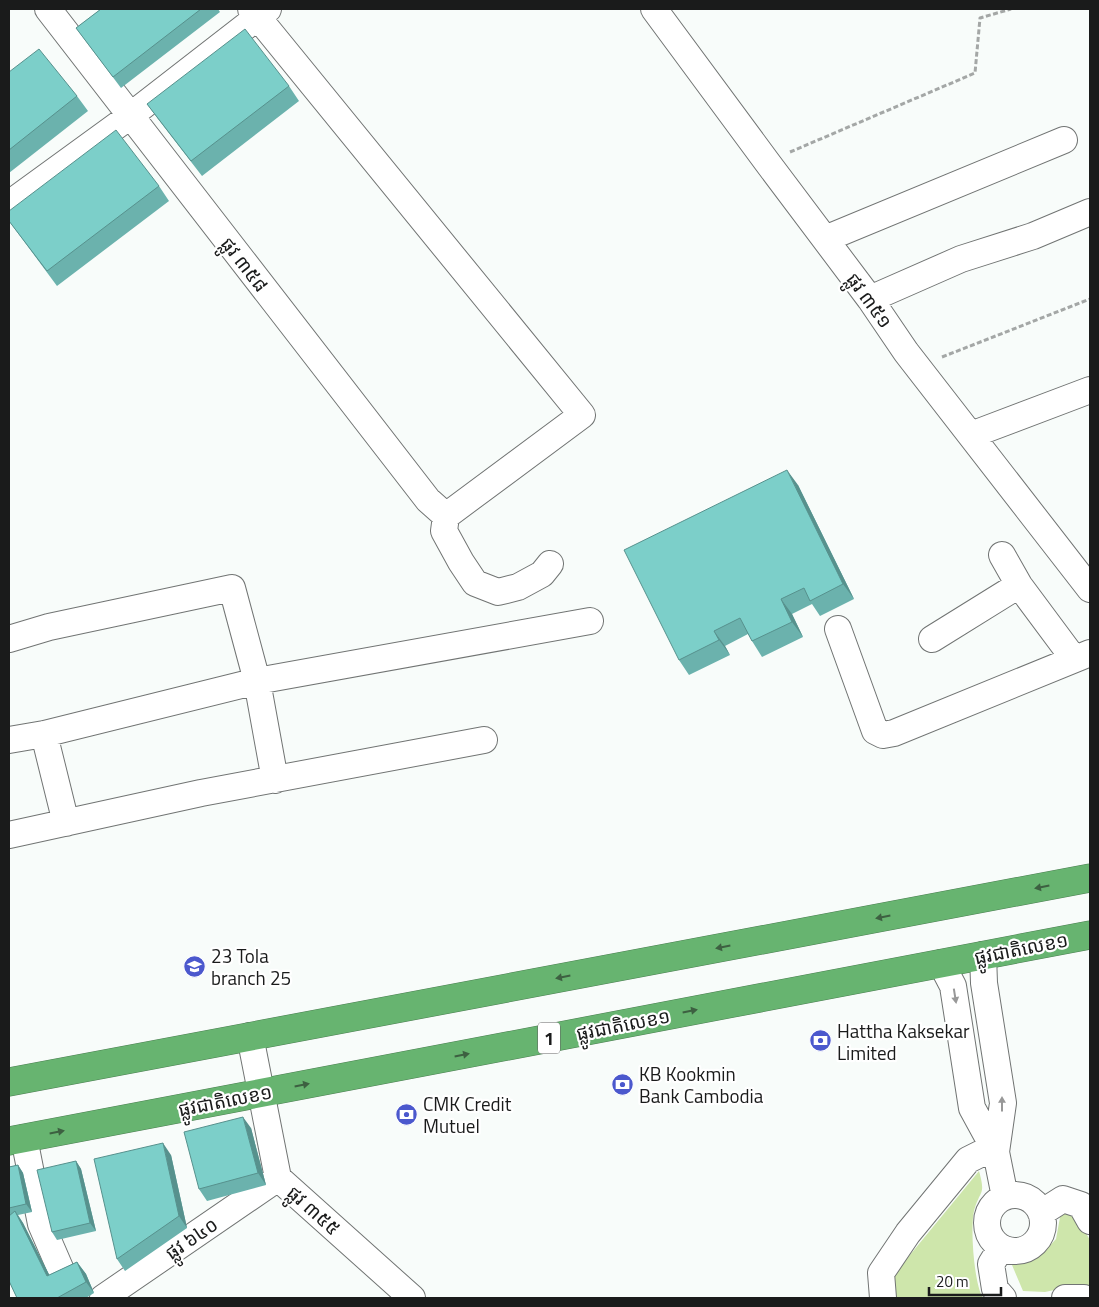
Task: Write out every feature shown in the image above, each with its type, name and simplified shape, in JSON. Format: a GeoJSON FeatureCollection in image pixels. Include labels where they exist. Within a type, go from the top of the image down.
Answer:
{"type":"FeatureCollection","features":[{"type":"Feature","properties":{"kind":"highway"},"geometry":{"type":"LineString","coordinates":[[9,1082],[1090,878]]}},
{"type":"Feature","properties":{"kind":"highway","name":"ផ្លូវជាតិលេខ១"},"geometry":{"type":"LineString","coordinates":[[16,1140],[1090,935]]}},
{"type":"Feature","properties":{"kind":"street","name":"ផ្លូវ ៣៥៨"},"geometry":{"type":"LineString","coordinates":[[48,9],[428,500],[446,516]]}},
{"type":"Feature","properties":{"kind":"street","name":"ផ្លូវ ៣៥១"},"geometry":{"type":"LineString","coordinates":[[654,9],[766,162],[870,299],[906,352],[1090,588]]}},
{"type":"Feature","properties":{"kind":"street"},"geometry":{"type":"LineString","coordinates":[[9,204],[130,116],[259,11],[582,415],[446,516],[444,531],[475,583],[498,592],[518,587],[542,574],[550,564]]}},
{"type":"Feature","properties":{"kind":"street"},"geometry":{"type":"LineString","coordinates":[[825,239],[1064,140]]}},
{"type":"Feature","properties":{"kind":"street"},"geometry":{"type":"LineString","coordinates":[[870,299],[961,259],[1033,236],[1090,212]]}},
{"type":"Feature","properties":{"kind":"street"},"geometry":{"type":"LineString","coordinates":[[971,435],[1090,390]]}},
{"type":"Feature","properties":{"kind":"street"},"geometry":{"type":"LineString","coordinates":[[838,629],[875,730],[883,736],[1082,656],[1018,584],[1002,555]]}},
{"type":"Feature","properties":{"kind":"street"},"geometry":{"type":"LineString","coordinates":[[932,639],[1018,584]]}},
{"type":"Feature","properties":{"kind":"street"},"geometry":{"type":"LineString","coordinates":[[9,639],[49,627],[232,588],[257,682],[276,780]]}},
{"type":"Feature","properties":{"kind":"street"},"geometry":{"type":"LineString","coordinates":[[9,740],[44,734],[257,682],[590,621]]}},
{"type":"Feature","properties":{"kind":"street"},"geometry":{"type":"LineString","coordinates":[[44,734],[66,823]]}},
{"type":"Feature","properties":{"kind":"street"},"geometry":{"type":"LineString","coordinates":[[9,835],[201,793],[484,740]]}},
{"type":"Feature","properties":{"kind":"street"},"geometry":{"type":"LineString","coordinates":[[983,955],[984,983],[1003,1103],[996,1152]]}},
{"type":"Feature","properties":{"kind":"street"},"geometry":{"type":"LineString","coordinates":[[941,963],[953,986],[972,1108],[996,1152],[1005,1197]]}},
{"type":"Feature","properties":{"kind":"street","name":"ផ្លូវ ៣៥៥"},"geometry":{"type":"LineString","coordinates":[[250,1036],[278,1178],[412,1298]]}},
{"type":"Feature","properties":{"kind":"street"},"geometry":{"type":"LineString","coordinates":[[16,1140],[41,1224],[60,1268]]}},
{"type":"Feature","properties":{"kind":"street"},"geometry":{"type":"LineString","coordinates":[[883,1298],[881,1273],[908,1233],[968,1160],[980,1154],[996,1152]]}},
{"type":"Feature","properties":{"kind":"street","name":"ផ្លូវ ៦៤០"},"geometry":{"type":"LineString","coordinates":[[103,1298],[278,1178]]}},
{"type":"Feature","properties":{"kind":"street"},"geometry":{"type":"LineString","coordinates":[[1013,1195],[1026,1197],[1036,1204],[1042,1212],[1044,1225],[1041,1235],[1025,1250],[1016,1252],[1001,1248],[990,1235],[987,1223],[988,1214],[994,1204],[1005,1197],[1013,1195]]}},
{"type":"Feature","properties":{"kind":"street"},"geometry":{"type":"LineString","coordinates":[[1042,1212],[1063,1199],[1081,1205],[1090,1220]]}},
{"type":"Feature","properties":{"kind":"street"},"geometry":{"type":"LineString","coordinates":[[1001,1248],[991,1264],[995,1289],[1003,1298]]}},
{"type":"Feature","properties":{"kind":"street"},"geometry":{"type":"LineString","coordinates":[[1065,1298],[1084,1298]]}},
{"type":"Feature","properties":{"kind":"path"},"geometry":{"type":"LineString","coordinates":[[766,162],[975,73],[980,18],[1011,9]]}},
{"type":"Feature","properties":{"kind":"path"},"geometry":{"type":"LineString","coordinates":[[918,367],[1090,299]]}},
{"type":"Feature","properties":{"kind":"green space"},"geometry":{"type":"Polygon","coordinates":[[[979,1171],[982,1189],[974,1211],[973,1242],[977,1281],[983,1298],[896,1298],[891,1278],[979,1171]]]}},
{"type":"Feature","properties":{"kind":"green space"},"geometry":{"type":"Polygon","coordinates":[[[1073,1211],[1090,1240],[1090,1285],[1073,1286],[1045,1292],[1023,1291],[1012,1265],[1041,1255],[1056,1239],[1061,1212],[1073,1211]]]}},
{"type":"Feature","properties":{"kind":"building"},"geometry":{"type":"Polygon","coordinates":[[[101,9],[201,9],[113,77],[76,28],[101,9]]]}},
{"type":"Feature","properties":{"kind":"building"},"geometry":{"type":"Polygon","coordinates":[[[245,29],[289,86],[191,161],[147,104],[245,29]]]}},
{"type":"Feature","properties":{"kind":"building"},"geometry":{"type":"Polygon","coordinates":[[[39,49],[77,96],[9,150],[9,72],[39,49]]]}},
{"type":"Feature","properties":{"kind":"building"},"geometry":{"type":"Polygon","coordinates":[[[116,130],[159,186],[47,271],[9,221],[9,211],[116,130]]]}},
{"type":"Feature","properties":{"kind":"building"},"geometry":{"type":"Polygon","coordinates":[[[787,470],[843,584],[810,601],[804,588],[781,599],[792,622],[752,641],[740,618],[714,631],[719,640],[679,660],[624,550],[787,470]]]}},
{"type":"Feature","properties":{"kind":"building"},"geometry":{"type":"Polygon","coordinates":[[[243,1117],[258,1173],[199,1189],[184,1132],[243,1117]]]}},
{"type":"Feature","properties":{"kind":"building"},"geometry":{"type":"Polygon","coordinates":[[[163,1143],[179,1216],[117,1259],[94,1159],[163,1143]]]}},
{"type":"Feature","properties":{"kind":"building"},"geometry":{"type":"Polygon","coordinates":[[[76,1161],[90,1223],[52,1232],[37,1170],[76,1161]]]}},
{"type":"Feature","properties":{"kind":"building"},"geometry":{"type":"Polygon","coordinates":[[[18,1165],[26,1204],[9,1208],[9,1167],[18,1165]]]}},
{"type":"Feature","properties":{"kind":"building"},"geometry":{"type":"Polygon","coordinates":[[[15,1211],[47,1276],[77,1262],[86,1282],[57,1298],[17,1298],[9,1281],[9,1216],[15,1211]]]}},
{"type":"Feature","properties":{"kind":"place","name":"23 Tola branch 25"},"geometry":{"type":"Point","coordinates":[195,966]}},
{"type":"Feature","properties":{"kind":"place","name":"Hattha Kaksekar Limited"},"geometry":{"type":"Point","coordinates":[821,1041]}},
{"type":"Feature","properties":{"kind":"place","name":"KB Kookmin Bank Cambodia"},"geometry":{"type":"Point","coordinates":[623,1084]}},
{"type":"Feature","properties":{"kind":"place","name":"CMK Credit Mutuel"},"geometry":{"type":"Point","coordinates":[407,1114]}}]}
